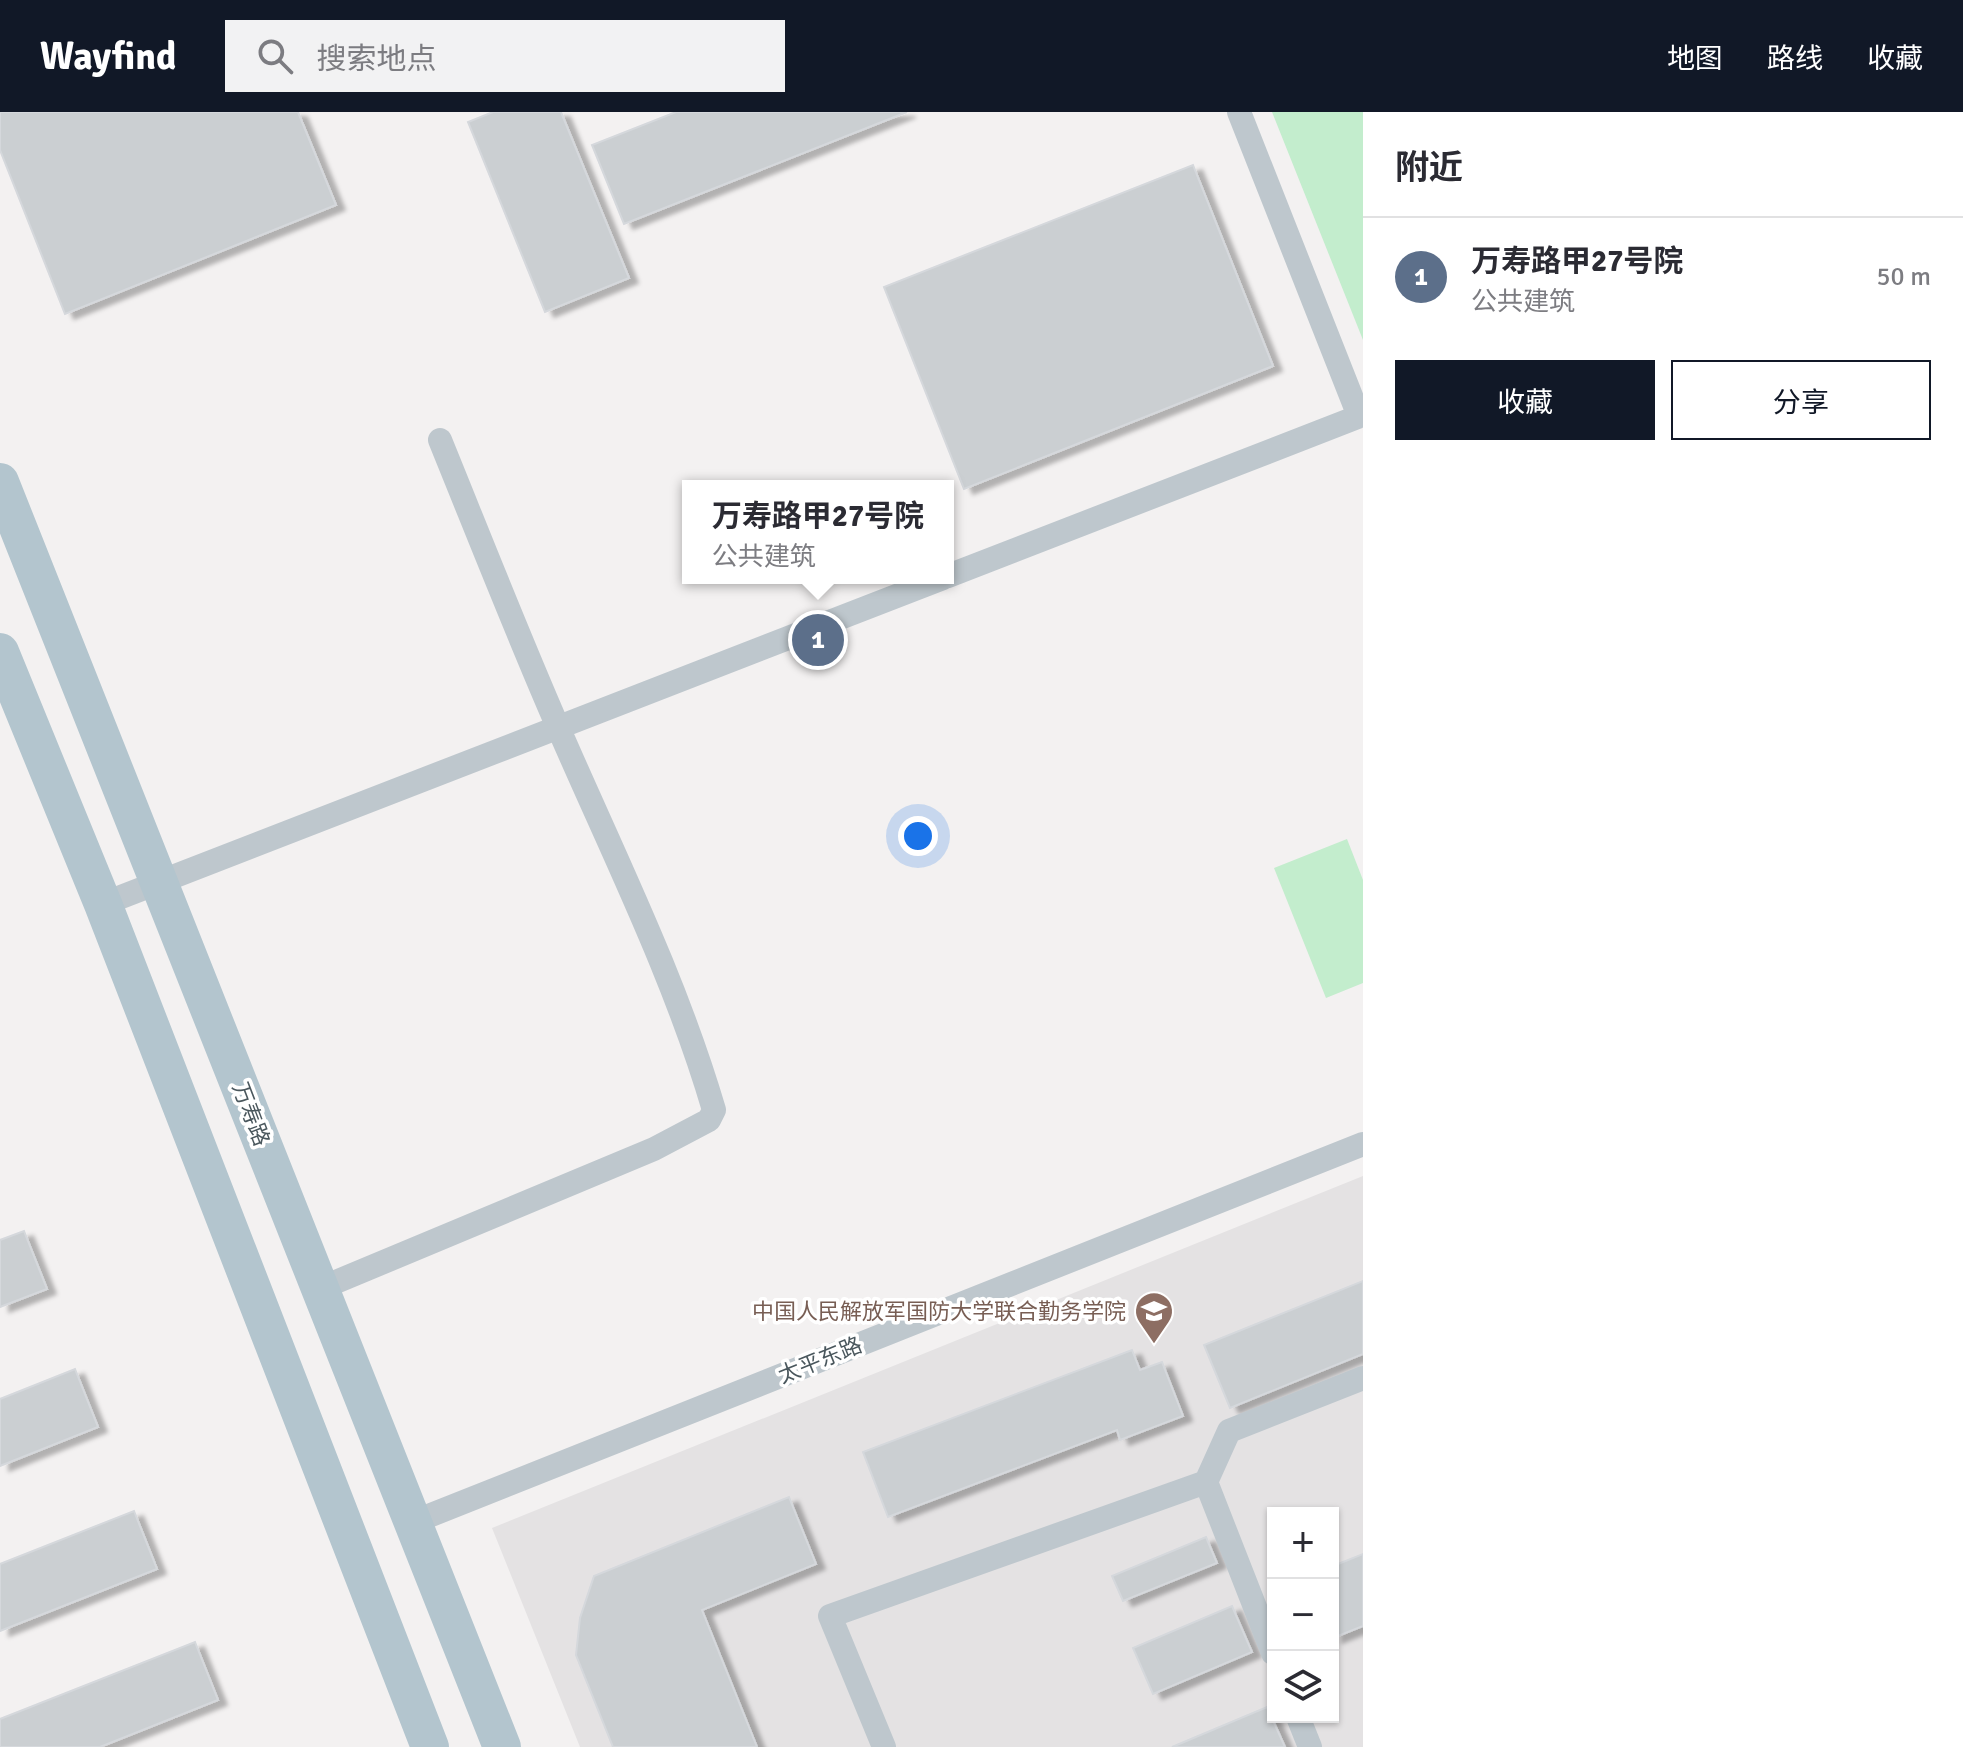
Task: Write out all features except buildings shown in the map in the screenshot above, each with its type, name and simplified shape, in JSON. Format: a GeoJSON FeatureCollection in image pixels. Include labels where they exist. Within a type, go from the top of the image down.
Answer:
{"type":"FeatureCollection","features":[{"type":"Feature","properties":{"kind":"main road","name":"万寿路"},"geometry":{"type":"LineString","coordinates":[[0,482],[161,881],[411,1523],[502,1747]]}},
{"type":"Feature","properties":{"kind":"main road"},"geometry":{"type":"LineString","coordinates":[[0,652],[103,904],[430,1747]]}},
{"type":"Feature","properties":{"kind":"street"},"geometry":{"type":"LineString","coordinates":[[954,573],[1361,415],[1239,112]]}},
{"type":"Feature","properties":{"kind":"street"},"geometry":{"type":"LineString","coordinates":[[319,1289],[654,1149],[709,1120],[714,1110],[697,1051],[635,893],[558,727],[440,440]]}},
{"type":"Feature","properties":{"kind":"street"},"geometry":{"type":"LineString","coordinates":[[103,904],[927,584]]}},
{"type":"Feature","properties":{"kind":"street","name":"太平东路"},"geometry":{"type":"LineString","coordinates":[[411,1523],[1363,1144]]}},
{"type":"Feature","properties":{"kind":"street"},"geometry":{"type":"LineString","coordinates":[[1272,1651],[1206,1482],[1229,1431],[1363,1378]]}},
{"type":"Feature","properties":{"kind":"street"},"geometry":{"type":"LineString","coordinates":[[884,1747],[830,1616],[1206,1482]]}},
{"type":"Feature","properties":{"kind":"street"},"geometry":{"type":"LineString","coordinates":[[1300,1723],[1310,1747]]}},
{"type":"Feature","properties":{"kind":"shaded area","name":"中国人民解放军国防大学联合勤务学院"},"geometry":{"type":"Polygon","coordinates":[[[1363,1176],[1363,1747],[580,1747],[492,1528],[1363,1176]]]}},
{"type":"Feature","properties":{"kind":"green space"},"geometry":{"type":"Polygon","coordinates":[[[1272,112],[1363,112],[1363,340],[1272,112]]]}},
{"type":"Feature","properties":{"kind":"green space"},"geometry":{"type":"Polygon","coordinates":[[[1347,839],[1363,880],[1363,983],[1326,998],[1274,868],[1347,839]]]}},
{"type":"Feature","properties":{"kind":"place","name":"万寿路甲27号院"},"geometry":{"type":"Point","coordinates":[818,640]}},
{"type":"Feature","properties":{"kind":"place","name":"中国人民解放军国防大学联合勤务学院"},"geometry":{"type":"Point","coordinates":[1154,1345]}}]}
